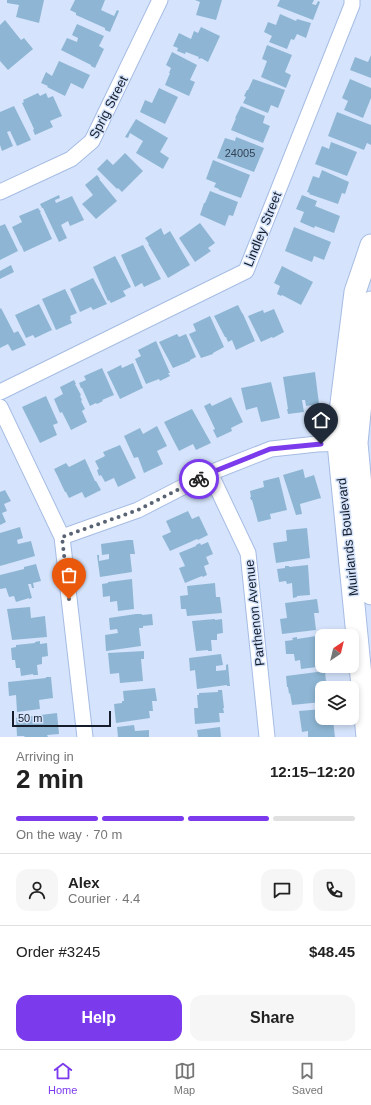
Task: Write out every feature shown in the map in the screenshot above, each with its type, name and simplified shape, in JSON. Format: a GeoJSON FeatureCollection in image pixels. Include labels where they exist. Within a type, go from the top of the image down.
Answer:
{"type":"FeatureCollection","features":[{"type":"Feature","properties":{"kind":"main road","name":"Muirlands Boulevard"},"geometry":{"type":"LineString","coordinates":[[371,245],[355,292],[339,419],[347,443],[371,594]]}},
{"type":"Feature","properties":{"kind":"main road","name":"Muirlands Boulevard"},"geometry":{"type":"LineString","coordinates":[[368,732],[347,443],[371,302]]}},
{"type":"Feature","properties":{"kind":"street","name":"Sprig Street"},"geometry":{"type":"LineString","coordinates":[[0,192],[71,159],[92,142],[160,0]]}},
{"type":"Feature","properties":{"kind":"street","name":"Lindley Street"},"geometry":{"type":"LineString","coordinates":[[0,392],[246,271],[352,5],[352,0]]}},
{"type":"Feature","properties":{"kind":"street"},"geometry":{"type":"LineString","coordinates":[[0,407],[62,537],[86,737]]}},
{"type":"Feature","properties":{"kind":"street"},"geometry":{"type":"LineString","coordinates":[[62,537],[138,510],[210,473],[270,449],[316,444],[347,443]]}},
{"type":"Feature","properties":{"kind":"street","name":"Parthenon Avenue"},"geometry":{"type":"LineString","coordinates":[[210,473],[248,553],[267,737]]}},
{"type":"Feature","properties":{"kind":"building"},"geometry":{"type":"Polygon","coordinates":[[[7,0],[44,0],[39,23],[16,17],[19,5],[7,3],[7,0]]]}},
{"type":"Feature","properties":{"kind":"building"},"geometry":{"type":"Polygon","coordinates":[[[75,0],[105,0],[101,10],[114,16],[117,10],[119,11],[110,32],[105,30],[105,28],[76,15],[76,13],[70,10],[75,0]]]}},
{"type":"Feature","properties":{"kind":"building"},"geometry":{"type":"Polygon","coordinates":[[[195,0],[222,0],[216,20],[196,15],[200,2],[195,0]]]}},
{"type":"Feature","properties":{"kind":"building"},"geometry":{"type":"Polygon","coordinates":[[[280,0],[314,0],[312,4],[316,5],[318,1],[320,2],[313,20],[277,6],[280,0]]]}},
{"type":"Feature","properties":{"kind":"building"},"geometry":{"type":"Polygon","coordinates":[[[280,14],[296,21],[297,19],[311,23],[306,38],[297,34],[294,40],[291,39],[287,49],[269,42],[272,36],[264,32],[268,22],[276,25],[280,14]]]}},
{"type":"Feature","properties":{"kind":"building"},"geometry":{"type":"Polygon","coordinates":[[[5,20],[21,40],[24,38],[33,49],[8,70],[0,61],[0,25],[5,20]]]}},
{"type":"Feature","properties":{"kind":"building"},"geometry":{"type":"Polygon","coordinates":[[[77,24],[104,36],[99,46],[104,49],[95,68],[61,50],[67,38],[77,42],[78,38],[72,35],[77,24]]]}},
{"type":"Feature","properties":{"kind":"building"},"geometry":{"type":"Polygon","coordinates":[[[201,27],[220,36],[208,62],[186,52],[185,54],[177,51],[178,48],[173,46],[179,33],[191,39],[194,31],[198,33],[201,27]]]}},
{"type":"Feature","properties":{"kind":"building"},"geometry":{"type":"Polygon","coordinates":[[[267,45],[292,55],[285,72],[291,75],[286,88],[261,77],[267,61],[262,59],[267,45]]]}},
{"type":"Feature","properties":{"kind":"building"},"geometry":{"type":"Polygon","coordinates":[[[172,52],[197,65],[190,80],[195,82],[189,96],[165,85],[171,68],[166,65],[172,52]]]}},
{"type":"Feature","properties":{"kind":"building"},"geometry":{"type":"Polygon","coordinates":[[[371,55],[371,78],[350,70],[355,57],[368,62],[371,55]]]}},
{"type":"Feature","properties":{"kind":"building"},"geometry":{"type":"Polygon","coordinates":[[[59,61],[90,75],[83,89],[71,83],[65,96],[41,83],[46,72],[52,76],[59,61]]]}},
{"type":"Feature","properties":{"kind":"building"},"geometry":{"type":"Polygon","coordinates":[[[253,79],[285,90],[278,108],[271,105],[268,113],[243,103],[246,97],[244,96],[253,79]]]}},
{"type":"Feature","properties":{"kind":"building"},"geometry":{"type":"Polygon","coordinates":[[[350,79],[371,88],[371,98],[363,118],[344,110],[348,101],[342,98],[350,79]]]}},
{"type":"Feature","properties":{"kind":"building"},"geometry":{"type":"Polygon","coordinates":[[[159,88],[178,97],[165,124],[140,112],[145,100],[152,103],[159,88]]]}},
{"type":"Feature","properties":{"kind":"building"},"geometry":{"type":"Polygon","coordinates":[[[38,93],[40,96],[46,93],[48,98],[53,96],[62,116],[50,121],[53,127],[35,135],[34,129],[22,103],[24,102],[23,100],[38,93]]]}},
{"type":"Feature","properties":{"kind":"building"},"geometry":{"type":"Polygon","coordinates":[[[14,106],[31,140],[17,146],[10,131],[7,132],[13,146],[2,151],[0,145],[0,112],[14,106]]]}},
{"type":"Feature","properties":{"kind":"building"},"geometry":{"type":"Polygon","coordinates":[[[241,106],[265,116],[263,123],[270,126],[263,143],[231,130],[241,106]]]}},
{"type":"Feature","properties":{"kind":"building"},"geometry":{"type":"Polygon","coordinates":[[[337,112],[371,125],[371,145],[367,143],[364,150],[328,136],[337,112]]]}},
{"type":"Feature","properties":{"kind":"building"},"geometry":{"type":"Polygon","coordinates":[[[136,119],[168,138],[160,152],[169,158],[163,169],[136,153],[143,141],[130,133],[128,138],[125,137],[136,119]]]}},
{"type":"Feature","properties":{"kind":"building"},"geometry":{"type":"Polygon","coordinates":[[[236,137],[264,148],[254,172],[217,158],[225,138],[235,141],[236,137]]]}},
{"type":"Feature","properties":{"kind":"building"},"geometry":{"type":"Polygon","coordinates":[[[331,142],[357,152],[347,176],[315,164],[322,146],[329,149],[331,142]]]}},
{"type":"Feature","properties":{"kind":"building"},"geometry":{"type":"Polygon","coordinates":[[[125,153],[143,171],[122,192],[97,169],[107,159],[113,165],[125,153]]]}},
{"type":"Feature","properties":{"kind":"building"},"geometry":{"type":"Polygon","coordinates":[[[213,160],[250,175],[241,198],[219,190],[214,187],[216,183],[206,179],[213,160]]]}},
{"type":"Feature","properties":{"kind":"building"},"geometry":{"type":"Polygon","coordinates":[[[322,170],[349,182],[345,194],[342,193],[338,204],[307,192],[313,176],[319,178],[322,170]]]}},
{"type":"Feature","properties":{"kind":"building"},"geometry":{"type":"Polygon","coordinates":[[[97,175],[117,201],[96,219],[82,204],[93,195],[85,185],[97,175]]]}},
{"type":"Feature","properties":{"kind":"building"},"geometry":{"type":"Polygon","coordinates":[[[210,191],[238,202],[233,216],[229,215],[225,226],[200,215],[210,191]]]}},
{"type":"Feature","properties":{"kind":"building"},"geometry":{"type":"Polygon","coordinates":[[[59,195],[60,198],[55,200],[56,203],[72,196],[84,220],[70,226],[68,221],[61,225],[67,238],[59,242],[40,204],[59,195]]]}},
{"type":"Feature","properties":{"kind":"building"},"geometry":{"type":"Polygon","coordinates":[[[302,195],[317,201],[315,206],[340,216],[334,233],[315,226],[314,228],[300,222],[304,212],[296,209],[302,195]]]}},
{"type":"Feature","properties":{"kind":"building"},"geometry":{"type":"Polygon","coordinates":[[[38,208],[52,239],[24,252],[12,227],[22,222],[19,216],[38,208]]]}},
{"type":"Feature","properties":{"kind":"building"},"geometry":{"type":"Polygon","coordinates":[[[200,223],[215,243],[208,248],[211,251],[195,262],[179,238],[200,223]]]}},
{"type":"Feature","properties":{"kind":"building"},"geometry":{"type":"Polygon","coordinates":[[[5,224],[18,251],[0,260],[0,226],[5,224]]]}},
{"type":"Feature","properties":{"kind":"building"},"geometry":{"type":"Polygon","coordinates":[[[294,227],[331,242],[324,260],[314,256],[312,262],[285,251],[294,227]]]}},
{"type":"Feature","properties":{"kind":"building"},"geometry":{"type":"Polygon","coordinates":[[[161,228],[164,235],[170,231],[190,265],[168,278],[145,238],[161,228]]]}},
{"type":"Feature","properties":{"kind":"building"},"geometry":{"type":"Polygon","coordinates":[[[143,245],[161,279],[144,287],[142,283],[135,287],[121,255],[143,245]]]}},
{"type":"Feature","properties":{"kind":"building"},"geometry":{"type":"Polygon","coordinates":[[[115,256],[131,287],[123,291],[126,296],[111,303],[109,300],[108,301],[93,267],[115,256]]]}},
{"type":"Feature","properties":{"kind":"building"},"geometry":{"type":"Polygon","coordinates":[[[11,265],[14,272],[0,279],[0,271],[11,265]]]}},
{"type":"Feature","properties":{"kind":"building"},"geometry":{"type":"Polygon","coordinates":[[[282,266],[313,282],[301,305],[277,294],[280,286],[274,283],[282,266]]]}},
{"type":"Feature","properties":{"kind":"building"},"geometry":{"type":"Polygon","coordinates":[[[93,278],[107,304],[93,310],[91,307],[80,312],[70,289],[93,278]]]}},
{"type":"Feature","properties":{"kind":"building"},"geometry":{"type":"Polygon","coordinates":[[[65,289],[77,313],[70,316],[72,323],[56,330],[42,299],[65,289]]]}},
{"type":"Feature","properties":{"kind":"building"},"geometry":{"type":"Polygon","coordinates":[[[39,304],[52,330],[35,338],[33,335],[26,338],[15,315],[39,304]]]}},
{"type":"Feature","properties":{"kind":"building"},"geometry":{"type":"Polygon","coordinates":[[[238,305],[255,341],[236,350],[232,340],[228,342],[214,316],[238,305]]]}},
{"type":"Feature","properties":{"kind":"building"},"geometry":{"type":"Polygon","coordinates":[[[1,308],[14,333],[18,331],[26,345],[12,351],[8,344],[0,348],[1,308]]]}},
{"type":"Feature","properties":{"kind":"building"},"geometry":{"type":"Polygon","coordinates":[[[274,309],[284,332],[261,342],[248,316],[263,310],[264,313],[274,309]]]}},
{"type":"Feature","properties":{"kind":"building"},"geometry":{"type":"Polygon","coordinates":[[[210,316],[224,347],[213,354],[201,358],[189,334],[196,331],[193,324],[210,316]]]}},
{"type":"Feature","properties":{"kind":"building"},"geometry":{"type":"Polygon","coordinates":[[[177,334],[179,337],[186,334],[196,357],[173,368],[159,342],[177,334]]]}},
{"type":"Feature","properties":{"kind":"building"},"geometry":{"type":"Polygon","coordinates":[[[156,341],[170,376],[160,381],[159,379],[146,384],[135,359],[141,356],[138,350],[156,341]]]}},
{"type":"Feature","properties":{"kind":"building"},"geometry":{"type":"Polygon","coordinates":[[[133,363],[143,388],[120,399],[107,372],[121,365],[122,368],[133,363]]]}},
{"type":"Feature","properties":{"kind":"building"},"geometry":{"type":"Polygon","coordinates":[[[102,368],[114,395],[90,406],[79,383],[86,380],[84,376],[102,368]]]}},
{"type":"Feature","properties":{"kind":"building"},"geometry":{"type":"Polygon","coordinates":[[[315,372],[319,404],[306,406],[305,400],[302,400],[304,412],[288,414],[283,377],[315,372]]]}},
{"type":"Feature","properties":{"kind":"building"},"geometry":{"type":"Polygon","coordinates":[[[74,380],[81,395],[81,401],[85,409],[82,411],[87,422],[71,430],[62,412],[60,413],[54,399],[63,394],[60,387],[74,380]]]}},
{"type":"Feature","properties":{"kind":"building"},"geometry":{"type":"Polygon","coordinates":[[[271,382],[280,418],[261,422],[257,407],[246,410],[241,388],[271,382]]]}},
{"type":"Feature","properties":{"kind":"building"},"geometry":{"type":"Polygon","coordinates":[[[46,396],[58,423],[53,425],[57,435],[40,443],[22,407],[46,396]]]}},
{"type":"Feature","properties":{"kind":"building"},"geometry":{"type":"Polygon","coordinates":[[[231,397],[243,422],[231,428],[232,431],[217,438],[213,430],[215,429],[204,406],[210,403],[212,406],[231,397]]]}},
{"type":"Feature","properties":{"kind":"building"},"geometry":{"type":"Polygon","coordinates":[[[192,409],[211,443],[196,450],[193,444],[179,451],[164,422],[192,409]]]}},
{"type":"Feature","properties":{"kind":"building"},"geometry":{"type":"Polygon","coordinates":[[[157,426],[167,446],[157,451],[163,464],[144,473],[138,457],[134,458],[124,436],[140,428],[143,434],[157,426]]]}},
{"type":"Feature","properties":{"kind":"building"},"geometry":{"type":"Polygon","coordinates":[[[120,445],[136,478],[118,487],[114,478],[105,482],[101,475],[99,476],[97,470],[99,469],[95,461],[105,456],[103,452],[120,445]]]}},
{"type":"Feature","properties":{"kind":"building"},"geometry":{"type":"Polygon","coordinates":[[[85,459],[95,481],[101,490],[85,498],[82,492],[69,498],[54,469],[66,463],[69,467],[85,459]]]}},
{"type":"Feature","properties":{"kind":"building"},"geometry":{"type":"Polygon","coordinates":[[[303,469],[305,478],[314,475],[321,498],[300,504],[302,514],[296,515],[283,475],[303,469]]]}},
{"type":"Feature","properties":{"kind":"building"},"geometry":{"type":"Polygon","coordinates":[[[279,477],[287,510],[270,514],[271,519],[258,522],[250,497],[250,491],[264,487],[263,481],[279,477]]]}},
{"type":"Feature","properties":{"kind":"building"},"geometry":{"type":"Polygon","coordinates":[[[5,490],[11,501],[4,504],[7,511],[2,513],[6,522],[0,525],[0,492],[5,490]]]}},
{"type":"Feature","properties":{"kind":"building"},"geometry":{"type":"Polygon","coordinates":[[[188,511],[192,519],[199,516],[208,535],[170,551],[162,536],[171,532],[166,521],[188,511]]]}},
{"type":"Feature","properties":{"kind":"building"},"geometry":{"type":"Polygon","coordinates":[[[20,527],[23,538],[17,540],[18,544],[31,541],[35,556],[0,566],[0,533],[20,527]]]}},
{"type":"Feature","properties":{"kind":"building"},"geometry":{"type":"Polygon","coordinates":[[[307,528],[310,558],[276,563],[273,543],[287,541],[286,530],[307,528]]]}},
{"type":"Feature","properties":{"kind":"building"},"geometry":{"type":"Polygon","coordinates":[[[133,540],[135,554],[130,554],[132,572],[100,577],[97,555],[99,555],[99,561],[109,559],[109,554],[102,555],[101,544],[133,540]]]}},
{"type":"Feature","properties":{"kind":"building"},"geometry":{"type":"Polygon","coordinates":[[[208,542],[213,554],[206,557],[209,564],[204,566],[207,575],[185,583],[179,568],[185,566],[179,553],[200,543],[201,545],[208,542]]]}},
{"type":"Feature","properties":{"kind":"building"},"geometry":{"type":"Polygon","coordinates":[[[36,564],[41,581],[33,583],[34,588],[32,588],[31,584],[28,584],[32,598],[16,602],[14,596],[9,597],[6,588],[0,589],[0,575],[24,569],[24,567],[36,564]]]}},
{"type":"Feature","properties":{"kind":"building"},"geometry":{"type":"Polygon","coordinates":[[[308,565],[310,595],[297,596],[293,598],[292,583],[287,584],[286,581],[279,582],[277,569],[285,568],[285,566],[308,565]]]}},
{"type":"Feature","properties":{"kind":"building"},"geometry":{"type":"Polygon","coordinates":[[[132,579],[134,609],[118,611],[117,601],[110,602],[110,596],[103,597],[102,584],[132,579]]]}},
{"type":"Feature","properties":{"kind":"building"},"geometry":{"type":"Polygon","coordinates":[[[215,583],[216,597],[220,597],[222,613],[187,616],[186,609],[181,609],[180,596],[188,595],[187,586],[215,583]]]}},
{"type":"Feature","properties":{"kind":"building"},"geometry":{"type":"Polygon","coordinates":[[[317,599],[319,613],[314,613],[315,630],[282,634],[280,619],[287,618],[285,603],[317,599]]]}},
{"type":"Feature","properties":{"kind":"building"},"geometry":{"type":"Polygon","coordinates":[[[30,607],[31,618],[45,616],[47,637],[12,640],[7,609],[30,607]]]}},
{"type":"Feature","properties":{"kind":"building"},"geometry":{"type":"Polygon","coordinates":[[[136,614],[152,614],[153,625],[139,628],[141,646],[106,651],[105,635],[118,633],[117,629],[110,630],[109,618],[136,614]]]}},
{"type":"Feature","properties":{"kind":"building"},"geometry":{"type":"Polygon","coordinates":[[[222,619],[223,633],[217,634],[217,640],[211,640],[212,651],[196,651],[192,621],[222,619]]]}},
{"type":"Feature","properties":{"kind":"building"},"geometry":{"type":"Polygon","coordinates":[[[315,636],[315,667],[301,669],[300,660],[295,661],[294,654],[286,654],[285,641],[293,640],[292,638],[297,637],[297,639],[315,636]]]}},
{"type":"Feature","properties":{"kind":"building"},"geometry":{"type":"Polygon","coordinates":[[[40,641],[40,644],[47,643],[48,656],[42,657],[42,664],[37,665],[38,675],[33,674],[21,676],[20,668],[16,668],[15,660],[12,660],[11,648],[16,647],[16,645],[40,641]]]}},
{"type":"Feature","properties":{"kind":"building"},"geometry":{"type":"Polygon","coordinates":[[[144,651],[144,659],[141,659],[143,681],[120,683],[119,673],[110,674],[108,653],[144,651]]]}},
{"type":"Feature","properties":{"kind":"building"},"geometry":{"type":"Polygon","coordinates":[[[221,654],[223,665],[216,666],[216,671],[226,670],[226,665],[228,664],[230,686],[227,685],[197,689],[195,670],[190,671],[189,658],[221,654]]]}},
{"type":"Feature","properties":{"kind":"building"},"geometry":{"type":"Polygon","coordinates":[[[315,672],[325,673],[326,681],[315,681],[315,703],[292,705],[290,693],[289,694],[287,687],[286,676],[315,672]]]}},
{"type":"Feature","properties":{"kind":"building"},"geometry":{"type":"Polygon","coordinates":[[[51,677],[53,698],[39,700],[40,709],[17,712],[16,695],[9,696],[8,682],[51,677]]]}},
{"type":"Feature","properties":{"kind":"building"},"geometry":{"type":"Polygon","coordinates":[[[155,688],[157,701],[152,701],[153,711],[149,711],[150,718],[116,723],[114,704],[122,703],[122,701],[124,701],[123,691],[155,688]]]}},
{"type":"Feature","properties":{"kind":"building"},"geometry":{"type":"Polygon","coordinates":[[[218,690],[222,690],[224,708],[224,713],[219,713],[220,722],[195,724],[194,708],[198,708],[197,695],[199,695],[199,693],[218,692],[218,690]]]}},
{"type":"Feature","properties":{"kind":"building"},"geometry":{"type":"Polygon","coordinates":[[[315,710],[315,725],[334,725],[335,737],[308,737],[308,731],[302,732],[299,711],[315,710]]]}},
{"type":"Feature","properties":{"kind":"building"},"geometry":{"type":"Polygon","coordinates":[[[57,713],[59,734],[47,735],[48,737],[17,736],[16,718],[57,713]]]}},
{"type":"Feature","properties":{"kind":"building"},"geometry":{"type":"Polygon","coordinates":[[[134,725],[135,731],[149,730],[149,737],[118,737],[117,727],[134,725]]]}},
{"type":"Feature","properties":{"kind":"building"},"geometry":{"type":"Polygon","coordinates":[[[220,727],[221,737],[198,737],[197,730],[220,727]]]}},
{"type":"Feature","properties":{"kind":"way so far"},"geometry":{"type":"LineString","coordinates":[[69,599],[62,537],[138,510],[199,479]]}},
{"type":"Feature","properties":{"kind":"route"},"geometry":{"type":"LineString","coordinates":[[199,479],[210,473],[270,449],[321,444]]}}]}
